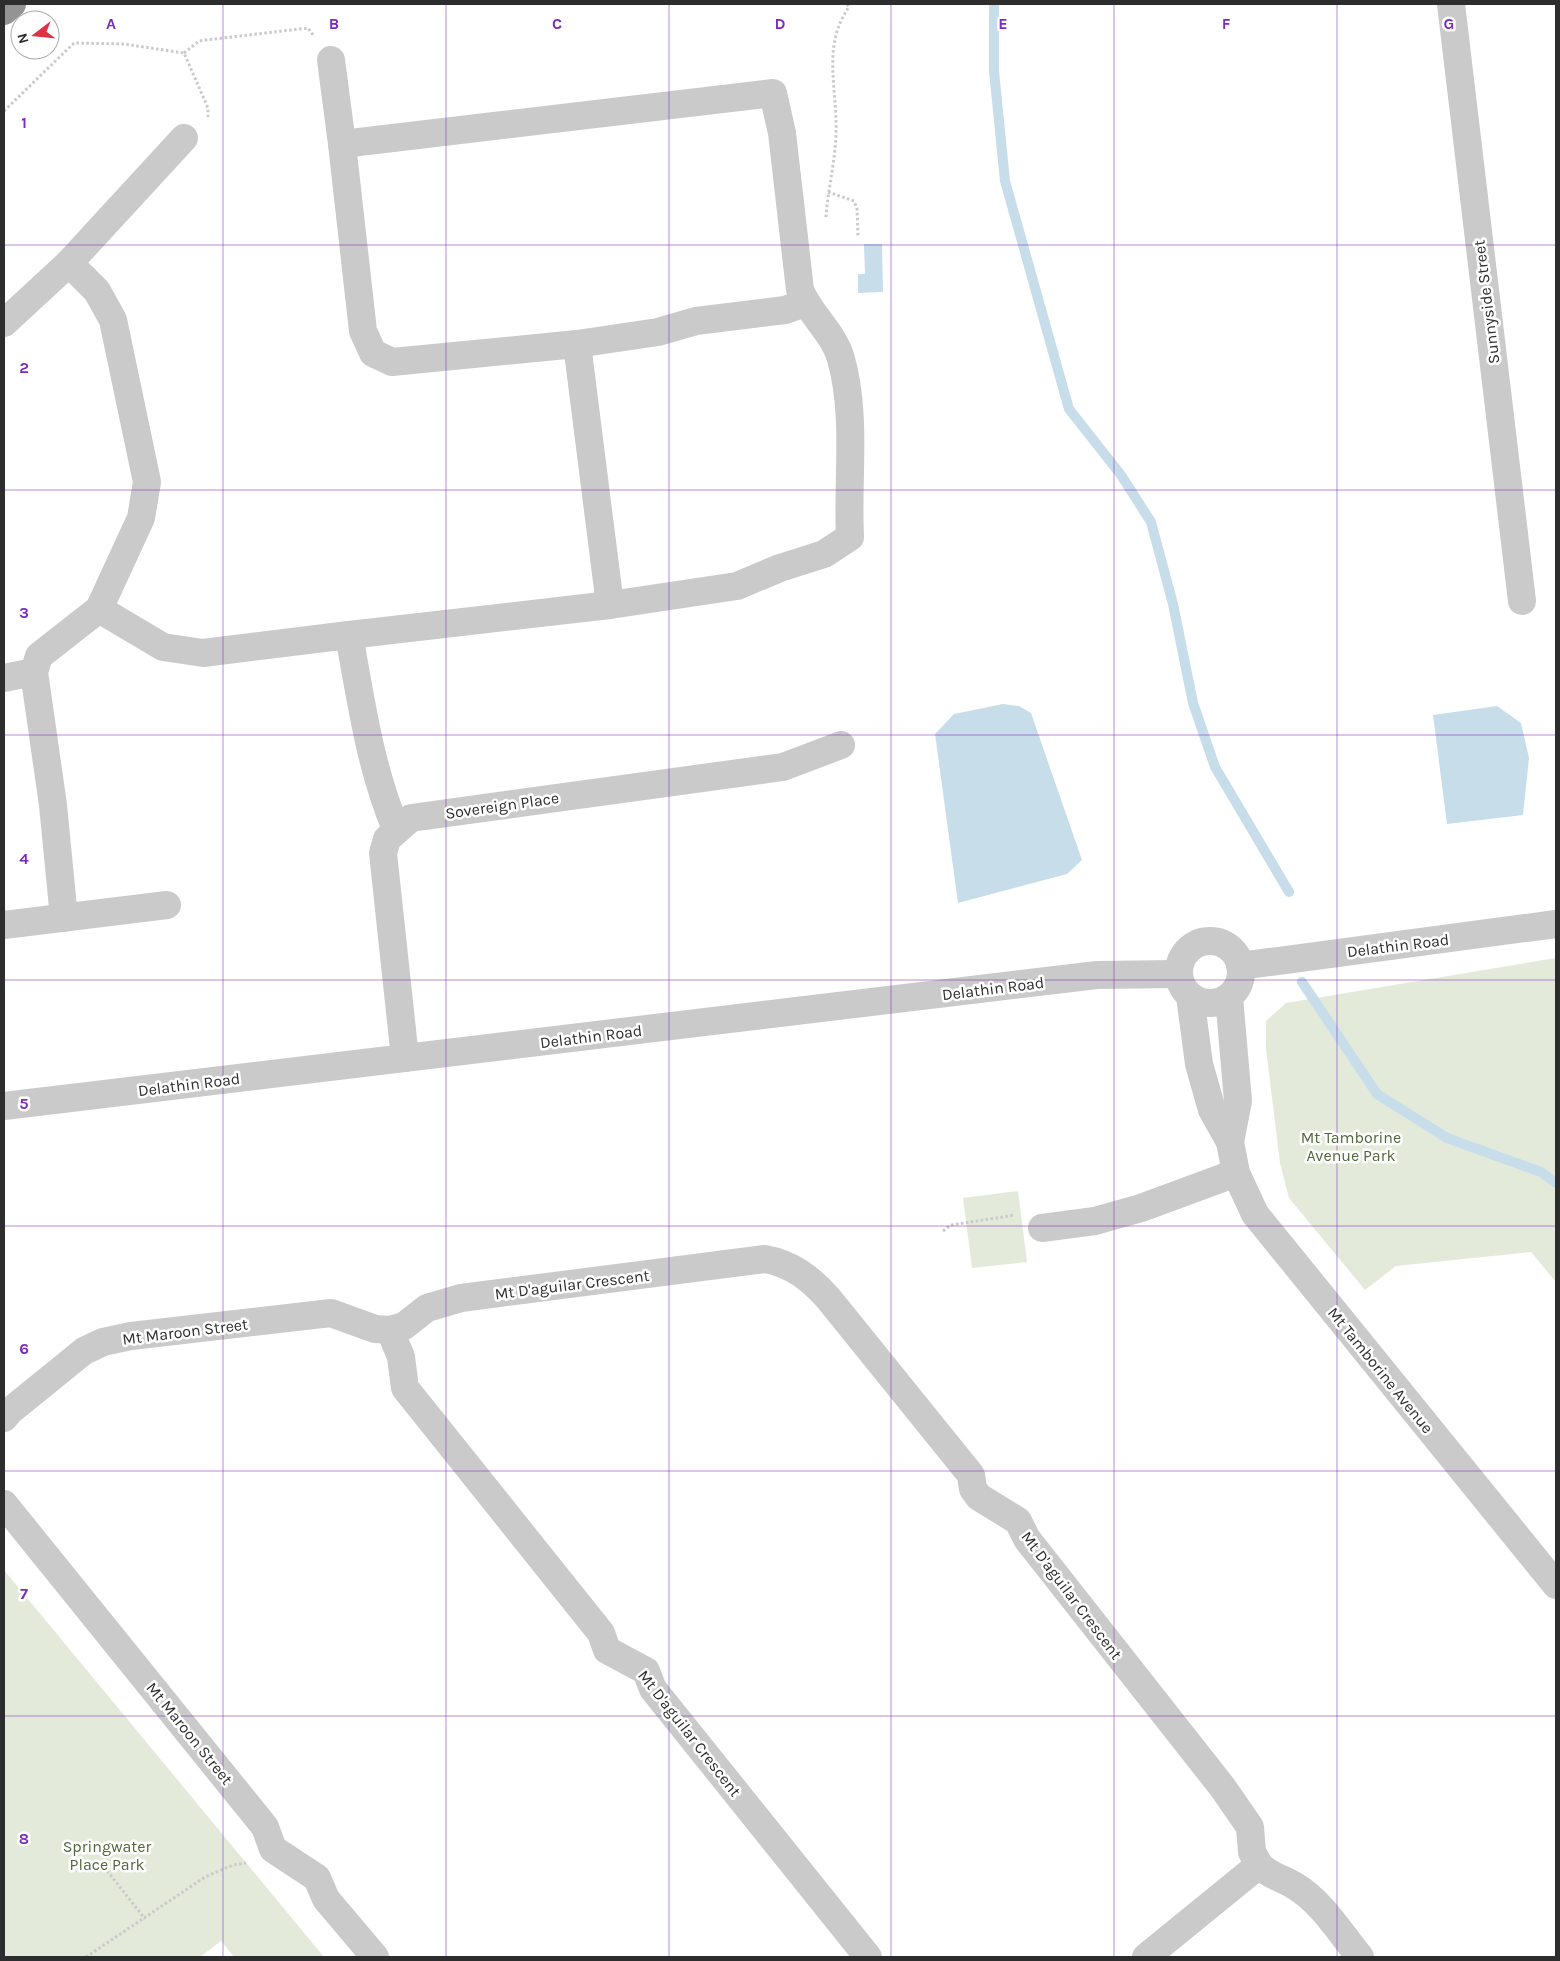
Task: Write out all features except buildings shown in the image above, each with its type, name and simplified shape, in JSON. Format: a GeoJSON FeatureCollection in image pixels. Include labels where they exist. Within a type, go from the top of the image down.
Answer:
{"type":"FeatureCollection","features":[{"type":"Feature","properties":{"kind":"highway"},"geometry":{"type":"LineString","coordinates":[[4,11],[12,4]]}},
{"type":"Feature","properties":{"kind":"street","name":"Sunnyside Street"},"geometry":{"type":"LineString","coordinates":[[1450,4],[1522,601]]}},
{"type":"Feature","properties":{"kind":"street"},"geometry":{"type":"LineString","coordinates":[[332,60],[363,331],[373,353],[392,362],[578,344],[658,332],[696,321],[785,310],[805,303]]}},
{"type":"Feature","properties":{"kind":"street"},"geometry":{"type":"LineString","coordinates":[[99,609],[163,647],[203,653],[610,605],[737,586],[780,568],[824,554],[850,537],[850,408],[841,357],[827,331],[805,303],[800,290],[783,142],[772,93],[342,144]]}},
{"type":"Feature","properties":{"kind":"street"},"geometry":{"type":"LineString","coordinates":[[4,323],[69,263],[184,138]]}},
{"type":"Feature","properties":{"kind":"street"},"geometry":{"type":"LineString","coordinates":[[64,918],[53,805],[34,672],[39,656],[99,609],[141,518],[147,482],[113,320],[97,291],[69,263]]}},
{"type":"Feature","properties":{"kind":"street"},"geometry":{"type":"LineString","coordinates":[[578,344],[610,605]]}},
{"type":"Feature","properties":{"kind":"street"},"geometry":{"type":"LineString","coordinates":[[349,635],[371,757],[382,795],[396,829],[387,839],[383,854],[405,1058]]}},
{"type":"Feature","properties":{"kind":"street"},"geometry":{"type":"LineString","coordinates":[[4,678],[34,672]]}},
{"type":"Feature","properties":{"kind":"street","name":"Sovereign Place"},"geometry":{"type":"LineString","coordinates":[[396,829],[411,818],[429,815],[783,767],[841,745]]}},
{"type":"Feature","properties":{"kind":"street"},"geometry":{"type":"LineString","coordinates":[[4,924],[167,905]]}},
{"type":"Feature","properties":{"kind":"street","name":"Delathin Road"},"geometry":{"type":"LineString","coordinates":[[1240,966],[1556,924]]}},
{"type":"Feature","properties":{"kind":"street"},"geometry":{"type":"LineString","coordinates":[[1185,985],[1198,1001],[1214,1003],[1229,997],[1239,983],[1240,966],[1238,959],[1226,946],[1219,943],[1202,942],[1187,951],[1180,966],[1199,1064],[1212,1110],[1230,1142]]}},
{"type":"Feature","properties":{"kind":"street","name":"Delathin Road"},"geometry":{"type":"LineString","coordinates":[[4,1106],[1097,975],[1185,985]]}},
{"type":"Feature","properties":{"kind":"street"},"geometry":{"type":"LineString","coordinates":[[1229,997],[1238,1101],[1230,1142]]}},
{"type":"Feature","properties":{"kind":"street","name":"Mt Tamborine Avenue"},"geometry":{"type":"LineString","coordinates":[[1230,1142],[1236,1173],[1255,1214],[1279,1246],[1556,1585]]}},
{"type":"Feature","properties":{"kind":"street"},"geometry":{"type":"LineString","coordinates":[[1042,1228],[1095,1221],[1141,1208],[1236,1173]]}},
{"type":"Feature","properties":{"kind":"street","name":"Mt D'aguilar Crescent"},"geometry":{"type":"LineString","coordinates":[[868,1957],[653,1689],[646,1671],[607,1650],[601,1633],[405,1388],[401,1357],[390,1330],[404,1326],[427,1308],[460,1298],[765,1259],[782,1262],[797,1270],[812,1280],[828,1298],[971,1475],[973,1489],[979,1497],[1018,1521],[1027,1539],[1223,1788],[1250,1827],[1252,1852],[1259,1865]]}},
{"type":"Feature","properties":{"kind":"street","name":"Mt Maroon Street"},"geometry":{"type":"LineString","coordinates":[[4,1418],[10,1411],[84,1351],[103,1342],[131,1336],[331,1313],[352,1319],[375,1329],[390,1330]]}},
{"type":"Feature","properties":{"kind":"street","name":"Mt Maroon Street"},"geometry":{"type":"LineString","coordinates":[[4,1504],[265,1827],[273,1849],[317,1878],[326,1899],[375,1957]]}},
{"type":"Feature","properties":{"kind":"street"},"geometry":{"type":"LineString","coordinates":[[1146,1957],[1259,1865],[1268,1874],[1296,1886],[1318,1906],[1360,1957]]}},
{"type":"Feature","properties":{"kind":"path"},"geometry":{"type":"LineString","coordinates":[[825,224],[834,160],[836,128],[832,60],[833,42],[837,27],[849,7],[847,4]]}},
{"type":"Feature","properties":{"kind":"path"},"geometry":{"type":"LineString","coordinates":[[4,111],[74,43],[124,44],[184,53],[199,41],[308,28],[332,60]]}},
{"type":"Feature","properties":{"kind":"path"},"geometry":{"type":"LineString","coordinates":[[184,53],[208,108],[209,121],[184,138]]}},
{"type":"Feature","properties":{"kind":"path"},"geometry":{"type":"LineString","coordinates":[[828,192],[854,201],[857,208],[858,236]]}},
{"type":"Feature","properties":{"kind":"path"},"geometry":{"type":"LineString","coordinates":[[944,1231],[950,1225],[1025,1213],[1042,1228]]}},
{"type":"Feature","properties":{"kind":"path"},"geometry":{"type":"LineString","coordinates":[[101,1863],[145,1919]]}},
{"type":"Feature","properties":{"kind":"path"},"geometry":{"type":"LineString","coordinates":[[86,1957],[205,1877],[233,1865],[249,1863]]}},
{"type":"Feature","properties":{"kind":"green space","name":"Mt Tamborine Avenue Park"},"geometry":{"type":"Polygon","coordinates":[[[1556,958],[1556,1282],[1531,1252],[1396,1266],[1365,1290],[1289,1198],[1280,1163],[1266,1049],[1266,1021],[1286,1003],[1556,958]]]}},
{"type":"Feature","properties":{"kind":"green space"},"geometry":{"type":"Polygon","coordinates":[[[1018,1191],[1027,1262],[972,1268],[963,1198],[1018,1191]]]}},
{"type":"Feature","properties":{"kind":"green space","name":"Springwater Place Park"},"geometry":{"type":"Polygon","coordinates":[[[4,1570],[324,1957],[234,1957],[221,1941],[200,1957],[4,1957],[4,1570]]]}},
{"type":"Feature","properties":{"kind":"water"},"geometry":{"type":"Polygon","coordinates":[[[864,244],[882,244],[883,292],[858,293],[858,274],[865,274],[864,244]]]}},
{"type":"Feature","properties":{"kind":"water"},"geometry":{"type":"Polygon","coordinates":[[[1003,704],[1019,706],[1031,713],[1082,860],[1067,874],[958,903],[935,734],[954,714],[1003,704]]]}},
{"type":"Feature","properties":{"kind":"water"},"geometry":{"type":"Polygon","coordinates":[[[1497,706],[1521,723],[1529,758],[1523,815],[1447,824],[1433,715],[1497,706]]]}},
{"type":"Feature","properties":{"kind":"waterway"},"geometry":{"type":"LineString","coordinates":[[994,4],[994,71],[1005,181],[1069,409],[1121,475],[1151,522],[1173,604],[1193,703],[1215,767],[1289,892]]}},
{"type":"Feature","properties":{"kind":"waterway"},"geometry":{"type":"LineString","coordinates":[[1302,982],[1377,1094],[1447,1138],[1541,1172],[1556,1183]]}}]}
